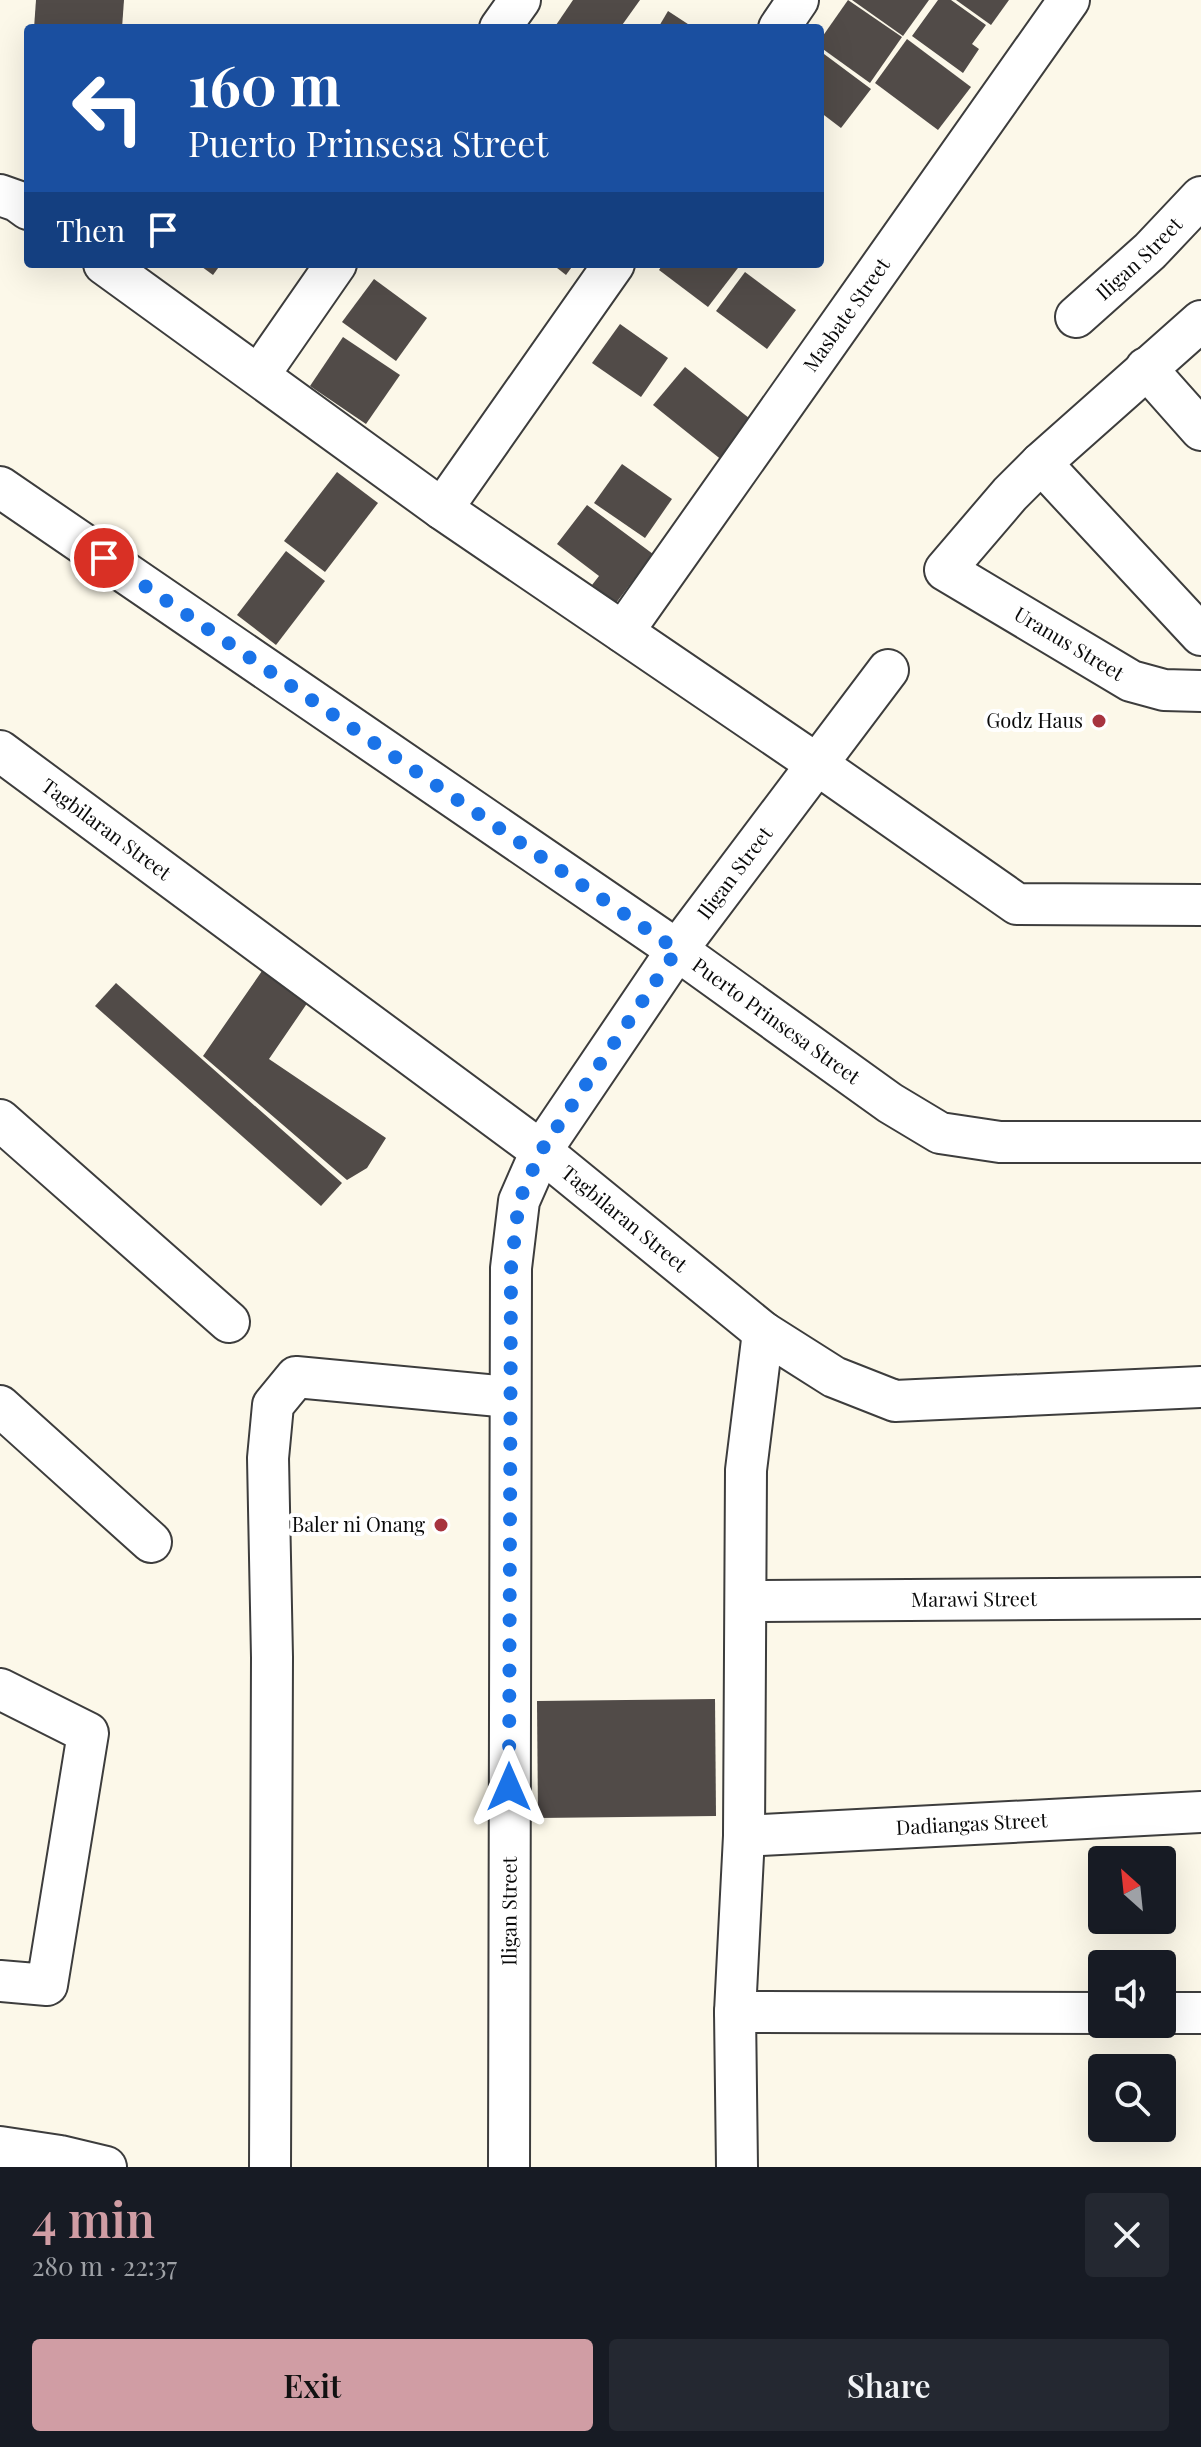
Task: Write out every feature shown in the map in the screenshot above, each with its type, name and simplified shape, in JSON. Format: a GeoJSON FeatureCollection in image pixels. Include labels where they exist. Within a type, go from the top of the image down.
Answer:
{"type":"FeatureCollection","features":[{"type":"Feature","properties":{"kind":"street"},"geometry":{"type":"LineString","coordinates":[[503,24],[520,0]]}},
{"type":"Feature","properties":{"kind":"street"},"geometry":{"type":"LineString","coordinates":[[782,24],[798,0]]}},
{"type":"Feature","properties":{"kind":"street","name":"Masbate Street"},"geometry":{"type":"LineString","coordinates":[[623,632],[1069,0]]}},
{"type":"Feature","properties":{"kind":"street"},"geometry":{"type":"LineString","coordinates":[[0,195],[24,206]]}},
{"type":"Feature","properties":{"kind":"street","name":"Iligan Street"},"geometry":{"type":"LineString","coordinates":[[1076,317],[1150,251],[1201,197]]}},
{"type":"Feature","properties":{"kind":"street"},"geometry":{"type":"LineString","coordinates":[[110,268],[442,509],[1017,904],[1201,905]]}},
{"type":"Feature","properties":{"kind":"street"},"geometry":{"type":"LineString","coordinates":[[259,375],[333,268]]}},
{"type":"Feature","properties":{"kind":"street"},"geometry":{"type":"LineString","coordinates":[[442,509],[611,268]]}},
{"type":"Feature","properties":{"kind":"street"},"geometry":{"type":"LineString","coordinates":[[1201,321],[1041,463],[1201,635]]}},
{"type":"Feature","properties":{"kind":"street"},"geometry":{"type":"LineString","coordinates":[[1146,368],[1201,430]]}},
{"type":"Feature","properties":{"kind":"street","name":"Uranus Street"},"geometry":{"type":"LineString","coordinates":[[1041,463],[945,570],[1131,681],[1164,690],[1201,691]]}},
{"type":"Feature","properties":{"kind":"street","name":"Puerto Prinsesa Street"},"geometry":{"type":"LineString","coordinates":[[0,487],[677,950],[890,1103],[940,1133],[1000,1142],[1201,1142]]}},
{"type":"Feature","properties":{"kind":"street","name":"Iligan Street"},"geometry":{"type":"LineString","coordinates":[[509,2167],[511,1268],[519,1201],[541,1151],[677,950],[888,670]]}},
{"type":"Feature","properties":{"kind":"street","name":"Tagbilaran Street"},"geometry":{"type":"LineString","coordinates":[[0,751],[541,1151],[763,1332],[834,1377],[895,1401],[1201,1387]]}},
{"type":"Feature","properties":{"kind":"street"},"geometry":{"type":"LineString","coordinates":[[0,1120],[229,1322]]}},
{"type":"Feature","properties":{"kind":"street"},"geometry":{"type":"LineString","coordinates":[[737,2167],[735,2012],[744,1836],[746,1470],[763,1332]]}},
{"type":"Feature","properties":{"kind":"street"},"geometry":{"type":"LineString","coordinates":[[270,2167],[272,1657],[268,1458],[273,1405],[296,1377],[510,1397]]}},
{"type":"Feature","properties":{"kind":"street"},"geometry":{"type":"LineString","coordinates":[[0,1406],[151,1542]]}},
{"type":"Feature","properties":{"kind":"street","name":"Marawi Street"},"geometry":{"type":"LineString","coordinates":[[746,1601],[1201,1598]]}},
{"type":"Feature","properties":{"kind":"street"},"geometry":{"type":"LineString","coordinates":[[0,1689],[88,1733],[47,1985],[0,1981]]}},
{"type":"Feature","properties":{"kind":"street","name":"Dadiangas Street"},"geometry":{"type":"LineString","coordinates":[[744,1836],[1201,1812]]}},
{"type":"Feature","properties":{"kind":"street"},"geometry":{"type":"LineString","coordinates":[[735,2012],[1088,2013]]}},
{"type":"Feature","properties":{"kind":"street"},"geometry":{"type":"LineString","coordinates":[[1176,2013],[1201,2013]]}},
{"type":"Feature","properties":{"kind":"street"},"geometry":{"type":"LineString","coordinates":[[0,2147],[106,2167]]}},
{"type":"Feature","properties":{"kind":"building"},"geometry":{"type":"Polygon","coordinates":[[[36,0],[124,0],[122,24],[34,24],[36,0]]]}},
{"type":"Feature","properties":{"kind":"building"},"geometry":{"type":"Polygon","coordinates":[[[573,0],[640,0],[623,24],[557,24],[573,0]]]}},
{"type":"Feature","properties":{"kind":"building"},"geometry":{"type":"Polygon","coordinates":[[[848,0],[902,37],[870,83],[824,50],[824,34],[848,0]]]}},
{"type":"Feature","properties":{"kind":"building"},"geometry":{"type":"Polygon","coordinates":[[[852,0],[929,0],[903,36],[852,0]]]}},
{"type":"Feature","properties":{"kind":"building"},"geometry":{"type":"Polygon","coordinates":[[[938,0],[951,0],[986,25],[972,44],[979,49],[963,73],[912,36],[938,0]]]}},
{"type":"Feature","properties":{"kind":"building"},"geometry":{"type":"Polygon","coordinates":[[[956,0],[1009,0],[991,25],[956,0]]]}},
{"type":"Feature","properties":{"kind":"building"},"geometry":{"type":"Polygon","coordinates":[[[668,11],[688,24],[660,24],[668,11]]]}},
{"type":"Feature","properties":{"kind":"building"},"geometry":{"type":"Polygon","coordinates":[[[907,39],[971,87],[938,130],[875,83],[907,39]]]}},
{"type":"Feature","properties":{"kind":"building"},"geometry":{"type":"Polygon","coordinates":[[[824,54],[871,89],[841,128],[824,115],[824,54]]]}},
{"type":"Feature","properties":{"kind":"building"},"geometry":{"type":"Polygon","coordinates":[[[203,268],[218,268],[213,275],[203,268]]]}},
{"type":"Feature","properties":{"kind":"building"},"geometry":{"type":"Polygon","coordinates":[[[557,268],[571,268],[566,275],[557,268]]]}},
{"type":"Feature","properties":{"kind":"building"},"geometry":{"type":"Polygon","coordinates":[[[660,268],[738,268],[708,307],[660,268]]]}},
{"type":"Feature","properties":{"kind":"building"},"geometry":{"type":"Polygon","coordinates":[[[745,272],[796,310],[767,349],[716,311],[745,272]]]}},
{"type":"Feature","properties":{"kind":"building"},"geometry":{"type":"Polygon","coordinates":[[[374,279],[427,318],[396,361],[342,322],[374,279]]]}},
{"type":"Feature","properties":{"kind":"building"},"geometry":{"type":"Polygon","coordinates":[[[620,324],[668,358],[641,397],[592,363],[620,324]]]}},
{"type":"Feature","properties":{"kind":"building"},"geometry":{"type":"Polygon","coordinates":[[[343,337],[400,375],[366,424],[310,386],[343,337]]]}},
{"type":"Feature","properties":{"kind":"building"},"geometry":{"type":"Polygon","coordinates":[[[685,367],[754,422],[723,461],[653,405],[685,367]]]}},
{"type":"Feature","properties":{"kind":"building"},"geometry":{"type":"Polygon","coordinates":[[[622,464],[672,499],[645,538],[594,503],[622,464]]]}},
{"type":"Feature","properties":{"kind":"building"},"geometry":{"type":"Polygon","coordinates":[[[337,472],[378,503],[325,572],[284,541],[337,472]]]}},
{"type":"Feature","properties":{"kind":"building"},"geometry":{"type":"Polygon","coordinates":[[[587,505],[653,554],[616,603],[592,585],[599,576],[557,544],[587,505]]]}},
{"type":"Feature","properties":{"kind":"building"},"geometry":{"type":"Polygon","coordinates":[[[286,551],[325,581],[276,645],[237,615],[286,551]]]}},
{"type":"Feature","properties":{"kind":"building"},"geometry":{"type":"Polygon","coordinates":[[[262,971],[308,1002],[269,1059],[386,1138],[367,1168],[347,1180],[203,1056],[262,971]]]}},
{"type":"Feature","properties":{"kind":"building"},"geometry":{"type":"Polygon","coordinates":[[[116,983],[342,1183],[321,1206],[95,1006],[116,983]]]}},
{"type":"Feature","properties":{"kind":"building"},"geometry":{"type":"Polygon","coordinates":[[[715,1699],[716,1816],[538,1818],[537,1701],[715,1699]]]}},
{"type":"Feature","properties":{"kind":"place","name":"Godz Haus"},"geometry":{"type":"Point","coordinates":[1099,721]}},
{"type":"Feature","properties":{"kind":"place","name":"Baler ni Onang"},"geometry":{"type":"Point","coordinates":[441,1525]}},
{"type":"Feature","properties":{"kind":"route"},"geometry":{"type":"LineString","coordinates":[[104,558],[677,950],[541,1151],[519,1201],[511,1268],[509,1787]]}}]}
